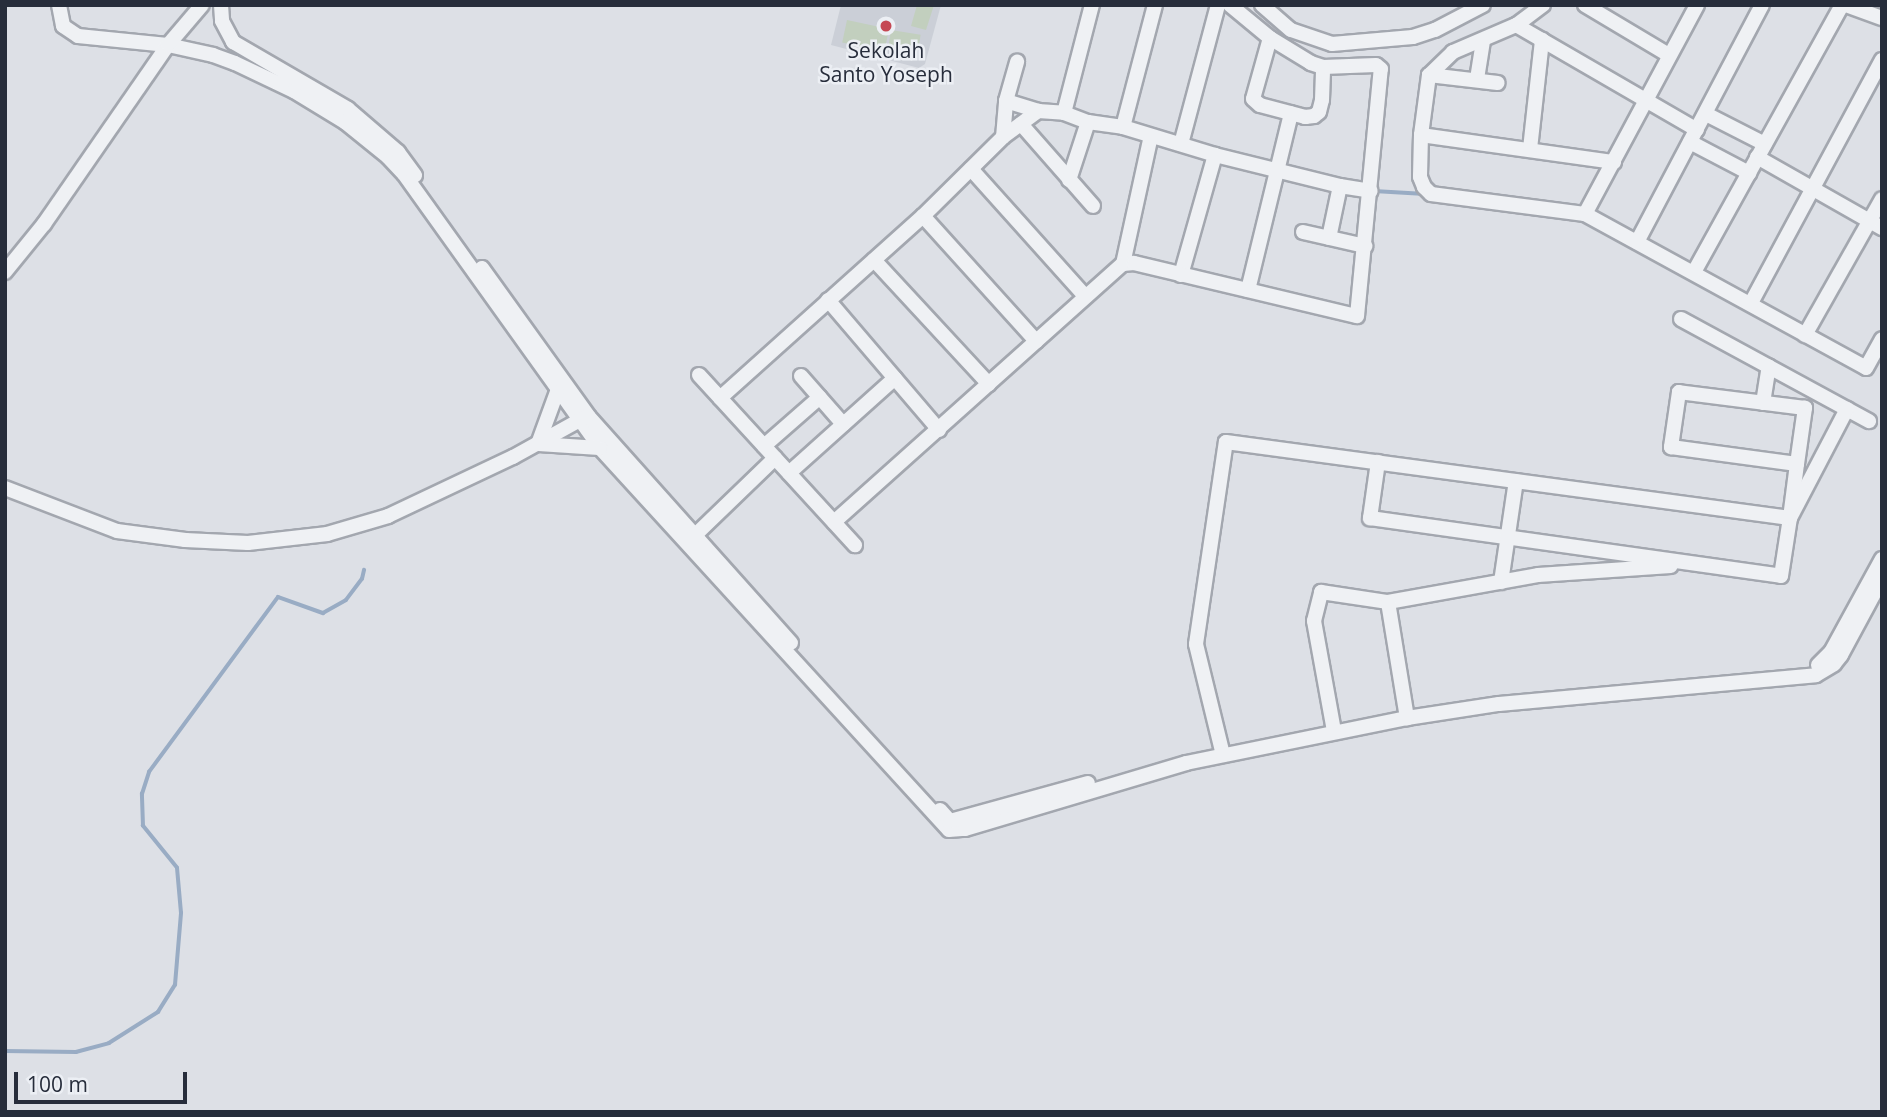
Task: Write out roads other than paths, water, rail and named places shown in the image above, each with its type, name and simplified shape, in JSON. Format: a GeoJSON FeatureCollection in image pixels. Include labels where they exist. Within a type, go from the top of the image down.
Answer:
{"type":"FeatureCollection","features":[{"type":"Feature","properties":{"kind":"street"},"geometry":{"type":"LineString","coordinates":[[60,5],[63,26],[78,36],[168,45],[214,55],[314,103],[345,122],[388,157],[455,245],[558,391],[949,825],[1223,752],[1333,727],[1527,692],[1693,675],[1814,671],[1842,655],[1882,579]]}},
{"type":"Feature","properties":{"kind":"street"},"geometry":{"type":"LineString","coordinates":[[5,272],[44,224],[168,45],[202,5]]}},
{"type":"Feature","properties":{"kind":"street"},"geometry":{"type":"LineString","coordinates":[[221,5],[222,21],[228,35],[241,48],[348,109],[398,152],[583,418],[600,448],[690,539]]}},
{"type":"Feature","properties":{"kind":"street"},"geometry":{"type":"LineString","coordinates":[[1065,113],[1092,5]]}},
{"type":"Feature","properties":{"kind":"street"},"geometry":{"type":"LineString","coordinates":[[1123,128],[1155,5]]}},
{"type":"Feature","properties":{"kind":"street"},"geometry":{"type":"LineString","coordinates":[[1181,144],[1217,5]]}},
{"type":"Feature","properties":{"kind":"street"},"geometry":{"type":"LineString","coordinates":[[834,522],[1123,264],[1134,262],[1357,316],[1381,69],[1376,65],[1323,67],[1270,38],[1230,5]]}},
{"type":"Feature","properties":{"kind":"street"},"geometry":{"type":"LineString","coordinates":[[1262,5],[1291,30],[1332,44],[1413,37],[1483,5]]}},
{"type":"Feature","properties":{"kind":"street"},"geometry":{"type":"LineString","coordinates":[[1543,5],[1516,25],[1453,52],[1429,75],[1421,135],[1420,177],[1431,194],[1585,214],[1866,368],[1882,338]]}},
{"type":"Feature","properties":{"kind":"street"},"geometry":{"type":"LineString","coordinates":[[1585,5],[1669,55]]}},
{"type":"Feature","properties":{"kind":"street"},"geometry":{"type":"LineString","coordinates":[[1585,214],[1697,5]]}},
{"type":"Feature","properties":{"kind":"street"},"geometry":{"type":"LineString","coordinates":[[1637,242],[1762,5]]}},
{"type":"Feature","properties":{"kind":"street"},"geometry":{"type":"LineString","coordinates":[[1694,272],[1844,5],[1882,18]]}},
{"type":"Feature","properties":{"kind":"street"},"geometry":{"type":"LineString","coordinates":[[1516,25],[1645,102],[1749,173]]}},
{"type":"Feature","properties":{"kind":"street"},"geometry":{"type":"LineString","coordinates":[[214,55],[228,35]]}},
{"type":"Feature","properties":{"kind":"street"},"geometry":{"type":"LineString","coordinates":[[1270,38],[1253,99],[1260,105],[1305,117],[1319,111],[1323,67]]}},
{"type":"Feature","properties":{"kind":"street"},"geometry":{"type":"LineString","coordinates":[[1477,79],[1483,40]]}},
{"type":"Feature","properties":{"kind":"street"},"geometry":{"type":"LineString","coordinates":[[1530,149],[1542,40]]}},
{"type":"Feature","properties":{"kind":"street"},"geometry":{"type":"LineString","coordinates":[[1751,303],[1882,61]]}},
{"type":"Feature","properties":{"kind":"street"},"geometry":{"type":"LineString","coordinates":[[1003,137],[1006,101],[1017,62]]}},
{"type":"Feature","properties":{"kind":"street"},"geometry":{"type":"LineString","coordinates":[[1429,75],[1498,83]]}},
{"type":"Feature","properties":{"kind":"street"},"geometry":{"type":"LineString","coordinates":[[1006,101],[1038,111],[1065,113],[1088,122],[1123,128],[1215,155],[1340,186],[1371,191]]}},
{"type":"Feature","properties":{"kind":"street"},"geometry":{"type":"LineString","coordinates":[[720,398],[923,216],[1003,137],[1038,111]]}},
{"type":"Feature","properties":{"kind":"street"},"geometry":{"type":"LineString","coordinates":[[1248,290],[1291,113]]}},
{"type":"Feature","properties":{"kind":"street"},"geometry":{"type":"LineString","coordinates":[[1706,114],[1814,189],[1876,225]]}},
{"type":"Feature","properties":{"kind":"street"},"geometry":{"type":"LineString","coordinates":[[1069,180],[1088,122]]}},
{"type":"Feature","properties":{"kind":"street"},"geometry":{"type":"LineString","coordinates":[[1021,124],[1093,206]]}},
{"type":"Feature","properties":{"kind":"street"},"geometry":{"type":"LineString","coordinates":[[1421,135],[1614,162]]}},
{"type":"Feature","properties":{"kind":"street"},"geometry":{"type":"LineString","coordinates":[[1123,264],[1151,136]]}},
{"type":"Feature","properties":{"kind":"street"},"geometry":{"type":"LineString","coordinates":[[1181,275],[1215,155]]}},
{"type":"Feature","properties":{"kind":"street"},"geometry":{"type":"LineString","coordinates":[[971,169],[1085,296]]}},
{"type":"Feature","properties":{"kind":"street"},"geometry":{"type":"LineString","coordinates":[[1329,238],[1340,186]]}},
{"type":"Feature","properties":{"kind":"street"},"geometry":{"type":"LineString","coordinates":[[1805,335],[1876,225],[1882,199]]}},
{"type":"Feature","properties":{"kind":"street"},"geometry":{"type":"LineString","coordinates":[[923,216],[1036,341]]}},
{"type":"Feature","properties":{"kind":"street"},"geometry":{"type":"LineString","coordinates":[[1303,232],[1365,246]]}},
{"type":"Feature","properties":{"kind":"street"},"geometry":{"type":"LineString","coordinates":[[874,260],[989,384]]}},
{"type":"Feature","properties":{"kind":"street"},"geometry":{"type":"LineString","coordinates":[[828,300],[939,430]]}},
{"type":"Feature","properties":{"kind":"street"},"geometry":{"type":"LineString","coordinates":[[1681,319],[1869,421]]}},
{"type":"Feature","properties":{"kind":"street"},"geometry":{"type":"LineString","coordinates":[[1763,403],[1769,366]]}},
{"type":"Feature","properties":{"kind":"street"},"geometry":{"type":"LineString","coordinates":[[699,375],[855,545]]}},
{"type":"Feature","properties":{"kind":"street"},"geometry":{"type":"LineString","coordinates":[[802,376],[843,424]]}},
{"type":"Feature","properties":{"kind":"street"},"geometry":{"type":"LineString","coordinates":[[789,473],[895,378]]}},
{"type":"Feature","properties":{"kind":"street"},"geometry":{"type":"LineString","coordinates":[[538,444],[558,391]]}},
{"type":"Feature","properties":{"kind":"street"},"geometry":{"type":"LineString","coordinates":[[1378,462],[1370,518],[1781,576],[1790,518],[1805,408],[1679,392],[1671,447],[1797,464]]}},
{"type":"Feature","properties":{"kind":"street"},"geometry":{"type":"LineString","coordinates":[[764,446],[820,397]]}},
{"type":"Feature","properties":{"kind":"street"},"geometry":{"type":"LineString","coordinates":[[1790,518],[1847,409]]}},
{"type":"Feature","properties":{"kind":"street"},"geometry":{"type":"LineString","coordinates":[[5,488],[117,531],[184,540],[248,543],[327,534],[388,516],[538,444],[583,418]]}},
{"type":"Feature","properties":{"kind":"street"},"geometry":{"type":"LineString","coordinates":[[1223,752],[1196,644],[1226,442],[1790,518]]}},
{"type":"Feature","properties":{"kind":"street"},"geometry":{"type":"LineString","coordinates":[[538,444],[600,448]]}},
{"type":"Feature","properties":{"kind":"street"},"geometry":{"type":"LineString","coordinates":[[690,539],[775,458]]}},
{"type":"Feature","properties":{"kind":"street"},"geometry":{"type":"LineString","coordinates":[[1501,582],[1516,481]]}},
{"type":"Feature","properties":{"kind":"street"},"geometry":{"type":"LineString","coordinates":[[1814,671],[1827,658],[1882,559]]}},
{"type":"Feature","properties":{"kind":"street"},"geometry":{"type":"LineString","coordinates":[[1333,727],[1314,621],[1321,592],[1388,602],[1538,575],[1700,564]]}},
{"type":"Feature","properties":{"kind":"street"},"geometry":{"type":"LineString","coordinates":[[1388,602],[1407,714]]}},
{"type":"Feature","properties":{"kind":"waterway"},"geometry":{"type":"LineString","coordinates":[[1374,191],[1425,194]]}},
{"type":"Feature","properties":{"kind":"waterway"},"geometry":{"type":"LineString","coordinates":[[5,1051],[76,1052],[109,1043],[158,1012],[175,985],[181,913],[177,868],[143,826],[142,794],[149,772],[278,597],[323,613],[346,600],[362,579],[364,570]]}},
{"type":"Feature","properties":{"kind":"place","name":"Sekolah Santo Yoseph"},"geometry":{"type":"Point","coordinates":[886,26]}}]}
